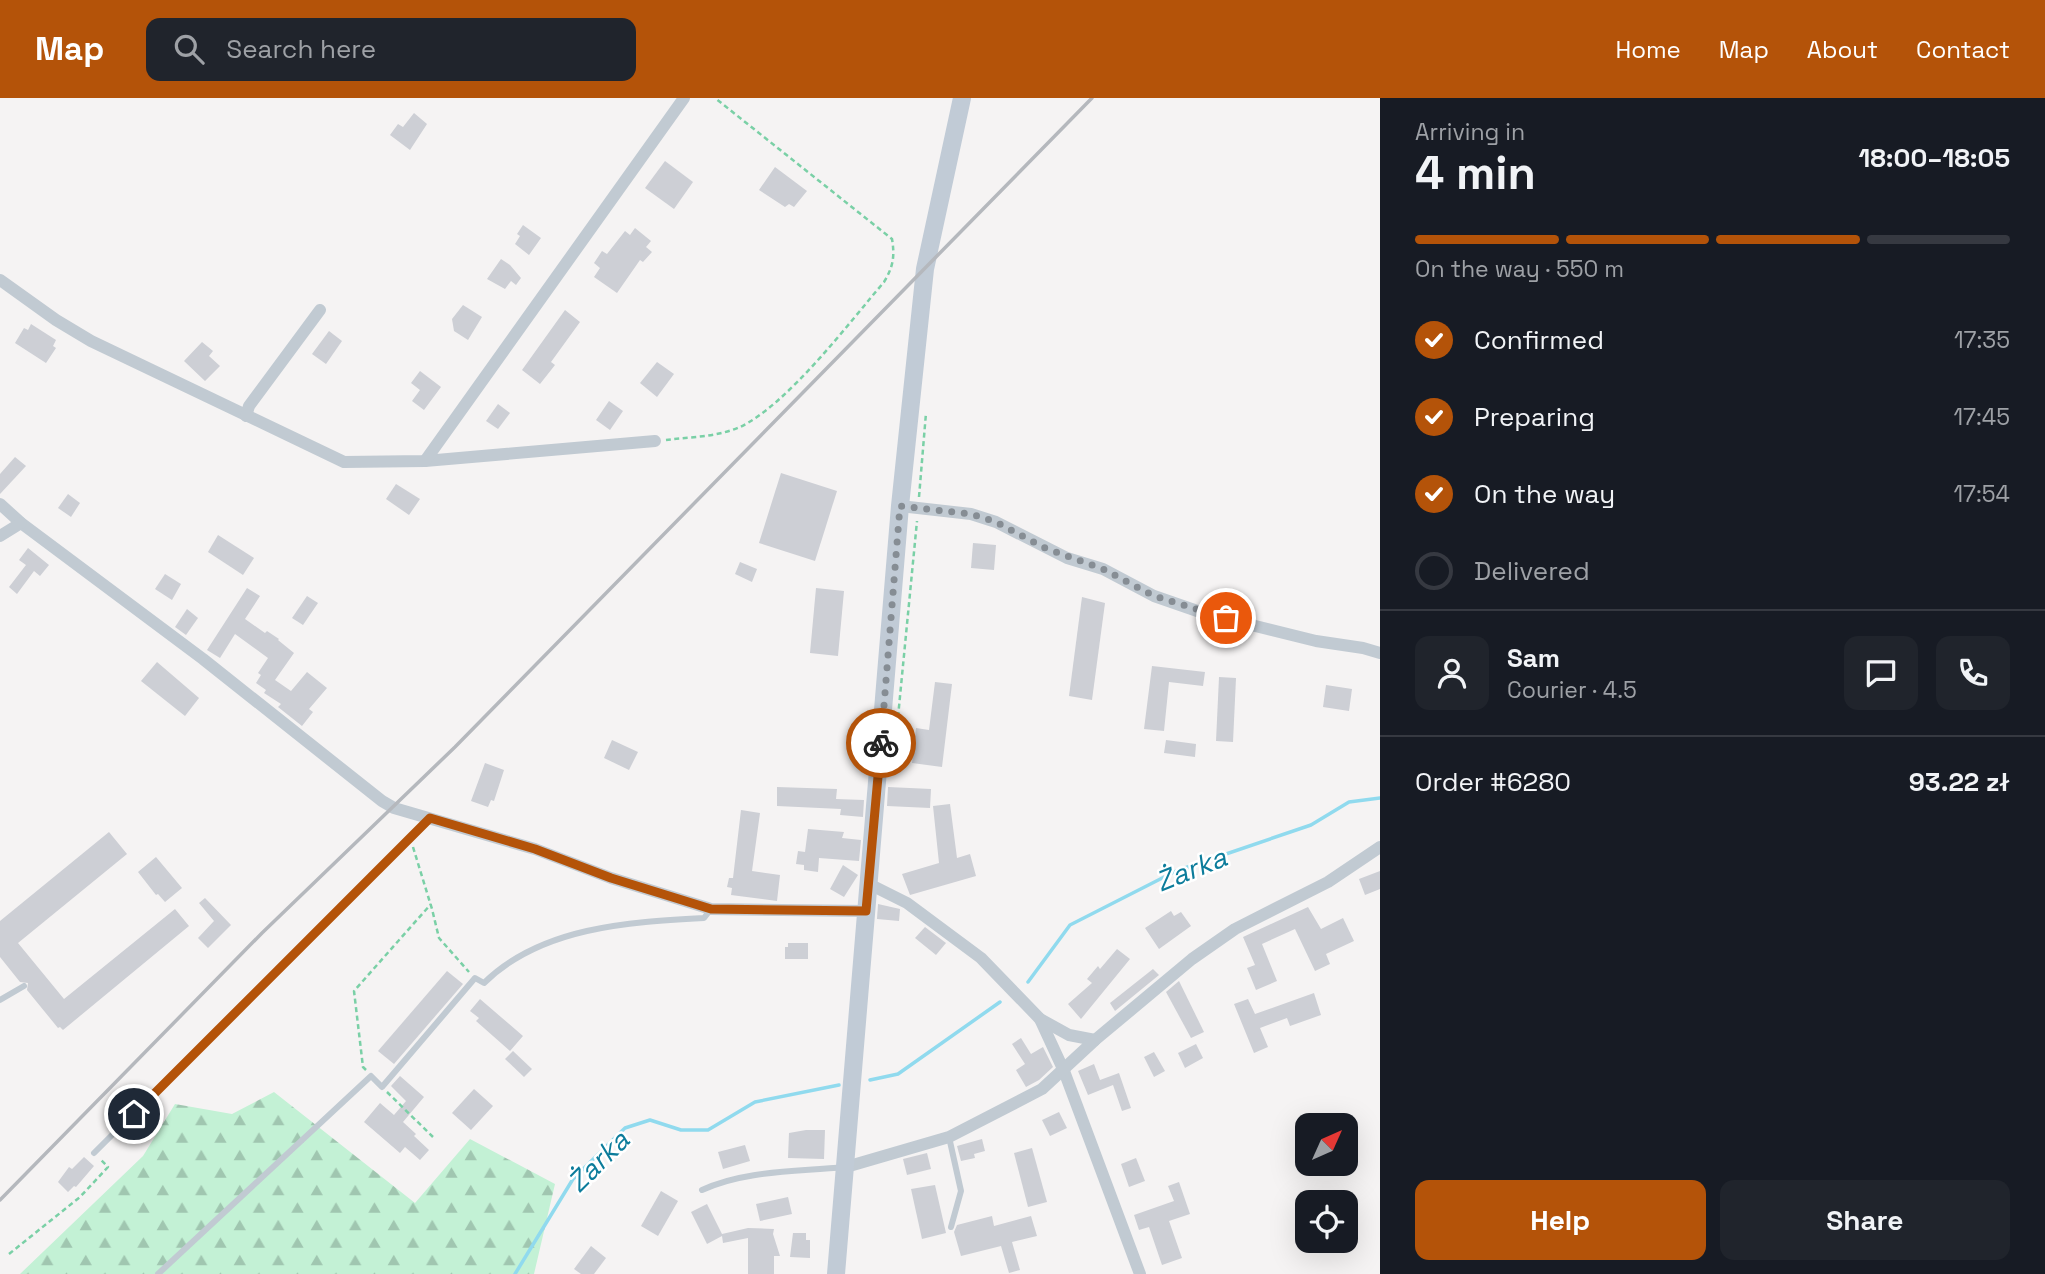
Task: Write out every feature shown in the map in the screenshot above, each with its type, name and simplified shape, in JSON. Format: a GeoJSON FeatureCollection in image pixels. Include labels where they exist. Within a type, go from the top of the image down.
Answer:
{"type":"FeatureCollection","features":[{"type":"Feature","properties":{"kind":"main road"},"geometry":{"type":"LineString","coordinates":[[836,1274],[900,506],[925,268],[962,98]]}},
{"type":"Feature","properties":{"kind":"street"},"geometry":{"type":"LineString","coordinates":[[425,461],[684,98]]}},
{"type":"Feature","properties":{"kind":"street"},"geometry":{"type":"LineString","coordinates":[[0,280],[91,341],[344,462],[425,461],[655,441]]}},
{"type":"Feature","properties":{"kind":"street"},"geometry":{"type":"LineString","coordinates":[[246,416],[249,406],[320,310]]}},
{"type":"Feature","properties":{"kind":"street"},"geometry":{"type":"LineString","coordinates":[[0,504],[21,523],[203,659],[394,808],[535,849],[611,878],[711,909],[866,911]]}},
{"type":"Feature","properties":{"kind":"street"},"geometry":{"type":"LineString","coordinates":[[900,506],[971,514],[996,522],[1056,553],[1103,569],[1154,596],[1203,612],[1316,641],[1380,653]]}},
{"type":"Feature","properties":{"kind":"street"},"geometry":{"type":"LineString","coordinates":[[0,536],[21,523]]}},
{"type":"Feature","properties":{"kind":"street"},"geometry":{"type":"LineString","coordinates":[[846,1167],[949,1137],[1042,1089],[1095,1040],[1192,959],[1235,929],[1328,882],[1380,847]]}},
{"type":"Feature","properties":{"kind":"street"},"geometry":{"type":"LineString","coordinates":[[869,884],[907,903],[981,958],[1040,1019],[1069,1035],[1095,1040]]}},
{"type":"Feature","properties":{"kind":"street"},"geometry":{"type":"LineString","coordinates":[[1040,1019],[1064,1071],[1140,1274]]}},
{"type":"Feature","properties":{"kind":"lane"},"geometry":{"type":"LineString","coordinates":[[94,1153],[430,818]]}},
{"type":"Feature","properties":{"kind":"lane"},"geometry":{"type":"LineString","coordinates":[[158,1274],[371,1076],[382,1087],[475,978],[484,983],[502,965],[525,952],[589,930],[634,922],[704,918],[711,909]]}},
{"type":"Feature","properties":{"kind":"lane"},"geometry":{"type":"LineString","coordinates":[[0,1000],[24,986]]}},
{"type":"Feature","properties":{"kind":"lane"},"geometry":{"type":"LineString","coordinates":[[949,1137],[961,1191],[951,1227]]}},
{"type":"Feature","properties":{"kind":"lane"},"geometry":{"type":"LineString","coordinates":[[702,1190],[715,1184],[806,1168],[846,1167]]}},
{"type":"Feature","properties":{"kind":"path"},"geometry":{"type":"LineString","coordinates":[[655,441],[716,435],[740,427],[758,416],[820,356],[884,282],[892,269],[892,239],[715,98]]}},
{"type":"Feature","properties":{"kind":"path"},"geometry":{"type":"LineString","coordinates":[[410,838],[439,938],[475,978]]}},
{"type":"Feature","properties":{"kind":"path"},"geometry":{"type":"LineString","coordinates":[[371,1076],[363,1068],[354,991],[431,904]]}},
{"type":"Feature","properties":{"kind":"path"},"geometry":{"type":"LineString","coordinates":[[382,1087],[433,1137]]}},
{"type":"Feature","properties":{"kind":"path"},"geometry":{"type":"LineString","coordinates":[[9,1254],[80,1196],[108,1167],[94,1153]]}},
{"type":"Feature","properties":{"kind":"green space"},"geometry":{"type":"Polygon","coordinates":[[[274,1092],[415,1203],[470,1139],[555,1184],[534,1274],[20,1274],[143,1156],[175,1104],[232,1114],[274,1092]]]}},
{"type":"Feature","properties":{"kind":"building"},"geometry":{"type":"Polygon","coordinates":[[[414,113],[427,124],[410,150],[390,135],[398,124],[403,127],[414,113]]]}},
{"type":"Feature","properties":{"kind":"building"},"geometry":{"type":"Polygon","coordinates":[[[665,161],[693,182],[674,209],[645,188],[665,161]]]}},
{"type":"Feature","properties":{"kind":"building"},"geometry":{"type":"Polygon","coordinates":[[[775,167],[807,191],[794,207],[789,204],[785,207],[759,190],[775,167]]]}},
{"type":"Feature","properties":{"kind":"building"},"geometry":{"type":"Polygon","coordinates":[[[523,225],[541,238],[529,255],[515,244],[523,225]]]}},
{"type":"Feature","properties":{"kind":"building"},"geometry":{"type":"Polygon","coordinates":[[[635,228],[651,241],[646,247],[652,252],[643,262],[640,260],[617,293],[594,277],[600,268],[594,263],[602,251],[607,254],[625,231],[630,235],[635,228]]]}},
{"type":"Feature","properties":{"kind":"building"},"geometry":{"type":"Polygon","coordinates":[[[501,259],[521,278],[516,285],[511,281],[505,289],[487,279],[501,259]]]}},
{"type":"Feature","properties":{"kind":"building"},"geometry":{"type":"Polygon","coordinates":[[[463,305],[482,317],[468,340],[454,331],[452,319],[463,305]]]}},
{"type":"Feature","properties":{"kind":"building"},"geometry":{"type":"Polygon","coordinates":[[[565,310],[580,322],[551,362],[555,365],[540,384],[522,370],[565,310]]]}},
{"type":"Feature","properties":{"kind":"building"},"geometry":{"type":"Polygon","coordinates":[[[31,324],[56,340],[53,346],[56,348],[46,363],[15,343],[24,328],[28,330],[31,324]]]}},
{"type":"Feature","properties":{"kind":"building"},"geometry":{"type":"Polygon","coordinates":[[[329,331],[342,341],[326,364],[312,354],[329,331]]]}},
{"type":"Feature","properties":{"kind":"building"},"geometry":{"type":"Polygon","coordinates":[[[202,342],[213,351],[209,356],[220,366],[205,381],[184,361],[202,342]]]}},
{"type":"Feature","properties":{"kind":"building"},"geometry":{"type":"Polygon","coordinates":[[[657,362],[674,374],[657,397],[640,383],[657,362]]]}},
{"type":"Feature","properties":{"kind":"building"},"geometry":{"type":"Polygon","coordinates":[[[420,371],[441,387],[424,410],[412,401],[420,390],[411,383],[420,371]]]}},
{"type":"Feature","properties":{"kind":"building"},"geometry":{"type":"Polygon","coordinates":[[[609,401],[623,411],[610,430],[596,420],[609,401]]]}},
{"type":"Feature","properties":{"kind":"building"},"geometry":{"type":"Polygon","coordinates":[[[498,404],[510,413],[498,429],[486,421],[498,404]]]}},
{"type":"Feature","properties":{"kind":"building"},"geometry":{"type":"Polygon","coordinates":[[[15,457],[26,466],[0,494],[0,474],[15,457]]]}},
{"type":"Feature","properties":{"kind":"building"},"geometry":{"type":"Polygon","coordinates":[[[781,473],[837,491],[815,561],[759,543],[781,473]]]}},
{"type":"Feature","properties":{"kind":"building"},"geometry":{"type":"Polygon","coordinates":[[[396,484],[420,499],[409,515],[386,499],[396,484]]]}},
{"type":"Feature","properties":{"kind":"building"},"geometry":{"type":"Polygon","coordinates":[[[68,494],[80,503],[71,517],[58,508],[68,494]]]}},
{"type":"Feature","properties":{"kind":"building"},"geometry":{"type":"Polygon","coordinates":[[[218,535],[254,558],[243,575],[208,552],[218,535]]]}},
{"type":"Feature","properties":{"kind":"building"},"geometry":{"type":"Polygon","coordinates":[[[973,543],[996,545],[994,570],[971,568],[973,543]]]}},
{"type":"Feature","properties":{"kind":"building"},"geometry":{"type":"Polygon","coordinates":[[[28,548],[49,565],[40,576],[34,571],[17,594],[9,587],[26,565],[19,560],[28,548]]]}},
{"type":"Feature","properties":{"kind":"building"},"geometry":{"type":"Polygon","coordinates":[[[740,562],[757,569],[752,582],[735,574],[740,562]]]}},
{"type":"Feature","properties":{"kind":"building"},"geometry":{"type":"Polygon","coordinates":[[[165,574],[181,584],[172,600],[155,589],[165,574]]]}},
{"type":"Feature","properties":{"kind":"building"},"geometry":{"type":"Polygon","coordinates":[[[247,588],[260,596],[245,619],[279,639],[294,653],[275,680],[291,691],[307,672],[327,688],[309,709],[313,712],[302,726],[278,707],[281,704],[264,693],[266,690],[256,683],[261,675],[258,673],[268,658],[235,634],[220,658],[207,650],[247,588]]]}},
{"type":"Feature","properties":{"kind":"building"},"geometry":{"type":"Polygon","coordinates":[[[816,588],[844,591],[838,656],[810,653],[816,588]]]}},
{"type":"Feature","properties":{"kind":"building"},"geometry":{"type":"Polygon","coordinates":[[[307,596],[318,603],[303,625],[292,618],[307,596]]]}},
{"type":"Feature","properties":{"kind":"building"},"geometry":{"type":"Polygon","coordinates":[[[1082,597],[1105,603],[1092,700],[1069,696],[1082,597]]]}},
{"type":"Feature","properties":{"kind":"building"},"geometry":{"type":"Polygon","coordinates":[[[187,609],[198,618],[186,635],[175,627],[187,609]]]}},
{"type":"Feature","properties":{"kind":"building"},"geometry":{"type":"Polygon","coordinates":[[[157,662],[199,698],[185,716],[141,681],[157,662]]]}},
{"type":"Feature","properties":{"kind":"building"},"geometry":{"type":"Polygon","coordinates":[[[1152,666],[1205,672],[1203,686],[1169,682],[1164,731],[1144,729],[1152,666]]]}},
{"type":"Feature","properties":{"kind":"building"},"geometry":{"type":"Polygon","coordinates":[[[1219,677],[1236,678],[1233,742],[1216,741],[1219,677]]]}},
{"type":"Feature","properties":{"kind":"building"},"geometry":{"type":"Polygon","coordinates":[[[935,682],[952,684],[942,767],[912,763],[916,728],[929,730],[935,682]]]}},
{"type":"Feature","properties":{"kind":"building"},"geometry":{"type":"Polygon","coordinates":[[[1326,685],[1352,689],[1349,711],[1323,707],[1326,685]]]}},
{"type":"Feature","properties":{"kind":"building"},"geometry":{"type":"Polygon","coordinates":[[[612,740],[638,752],[629,770],[604,758],[612,740]]]}},
{"type":"Feature","properties":{"kind":"building"},"geometry":{"type":"Polygon","coordinates":[[[1166,740],[1196,744],[1195,757],[1164,753],[1166,740]]]}},
{"type":"Feature","properties":{"kind":"building"},"geometry":{"type":"Polygon","coordinates":[[[485,763],[504,770],[494,801],[491,800],[488,807],[471,801],[485,763]]]}},
{"type":"Feature","properties":{"kind":"building"},"geometry":{"type":"Polygon","coordinates":[[[777,787],[837,789],[836,799],[864,800],[863,817],[840,815],[841,809],[777,806],[777,787]]]}},
{"type":"Feature","properties":{"kind":"building"},"geometry":{"type":"Polygon","coordinates":[[[888,787],[931,789],[930,808],[887,806],[888,787]]]}},
{"type":"Feature","properties":{"kind":"building"},"geometry":{"type":"Polygon","coordinates":[[[950,804],[957,858],[970,854],[976,876],[910,895],[902,874],[939,863],[933,806],[950,804]]]}},
{"type":"Feature","properties":{"kind":"building"},"geometry":{"type":"Polygon","coordinates":[[[741,810],[760,813],[752,871],[780,875],[777,901],[731,895],[732,888],[727,887],[729,878],[733,878],[741,810]]]}},
{"type":"Feature","properties":{"kind":"building"},"geometry":{"type":"Polygon","coordinates":[[[808,829],[844,832],[842,838],[861,840],[859,861],[819,858],[818,872],[804,870],[804,865],[796,864],[798,851],[805,852],[808,829]]]}},
{"type":"Feature","properties":{"kind":"building"},"geometry":{"type":"Polygon","coordinates":[[[109,832],[127,854],[18,943],[64,999],[175,909],[189,926],[63,1030],[58,1028],[27,990],[28,983],[20,982],[0,957],[0,921],[109,832]]]}},
{"type":"Feature","properties":{"kind":"building"},"geometry":{"type":"Polygon","coordinates":[[[156,857],[182,888],[165,902],[138,872],[156,857]]]}},
{"type":"Feature","properties":{"kind":"building"},"geometry":{"type":"Polygon","coordinates":[[[843,865],[858,875],[844,897],[830,889],[843,865]]]}},
{"type":"Feature","properties":{"kind":"building"},"geometry":{"type":"Polygon","coordinates":[[[1380,871],[1380,889],[1365,895],[1359,879],[1380,871]]]}},
{"type":"Feature","properties":{"kind":"building"},"geometry":{"type":"Polygon","coordinates":[[[205,898],[231,925],[208,948],[198,938],[214,921],[199,903],[205,898]]]}},
{"type":"Feature","properties":{"kind":"building"},"geometry":{"type":"Polygon","coordinates":[[[878,904],[900,909],[899,921],[877,919],[878,904]]]}},
{"type":"Feature","properties":{"kind":"building"},"geometry":{"type":"Polygon","coordinates":[[[1308,907],[1321,929],[1343,918],[1354,941],[1326,954],[1330,964],[1315,971],[1295,929],[1262,944],[1277,981],[1256,990],[1247,968],[1255,965],[1243,937],[1308,907]]]}},
{"type":"Feature","properties":{"kind":"building"},"geometry":{"type":"Polygon","coordinates":[[[1171,911],[1174,916],[1181,912],[1191,926],[1159,949],[1145,928],[1171,911]]]}},
{"type":"Feature","properties":{"kind":"building"},"geometry":{"type":"Polygon","coordinates":[[[925,927],[946,943],[936,955],[915,938],[925,927]]]}},
{"type":"Feature","properties":{"kind":"building"},"geometry":{"type":"Polygon","coordinates":[[[788,943],[808,943],[808,959],[785,959],[785,947],[788,947],[788,943]]]}},
{"type":"Feature","properties":{"kind":"building"},"geometry":{"type":"Polygon","coordinates":[[[1117,949],[1130,959],[1081,1019],[1068,1004],[1092,983],[1087,979],[1098,966],[1100,969],[1117,949]]]}},
{"type":"Feature","properties":{"kind":"building"},"geometry":{"type":"Polygon","coordinates":[[[1153,969],[1159,975],[1115,1011],[1110,1003],[1153,969]]]}},
{"type":"Feature","properties":{"kind":"building"},"geometry":{"type":"Polygon","coordinates":[[[447,971],[463,984],[394,1064],[378,1051],[447,971]]]}},
{"type":"Feature","properties":{"kind":"building"},"geometry":{"type":"Polygon","coordinates":[[[1179,981],[1204,1032],[1191,1038],[1166,992],[1179,981]]]}},
{"type":"Feature","properties":{"kind":"building"},"geometry":{"type":"Polygon","coordinates":[[[1314,993],[1321,1015],[1290,1026],[1287,1018],[1260,1028],[1268,1047],[1254,1053],[1234,1004],[1248,999],[1255,1014],[1314,993]]]}},
{"type":"Feature","properties":{"kind":"building"},"geometry":{"type":"Polygon","coordinates":[[[480,999],[523,1036],[510,1051],[476,1021],[479,1018],[470,1011],[480,999]]]}},
{"type":"Feature","properties":{"kind":"building"},"geometry":{"type":"Polygon","coordinates":[[[1021,1038],[1031,1054],[1043,1047],[1053,1067],[1039,1080],[1026,1087],[1016,1070],[1025,1064],[1012,1044],[1021,1038]]]}},
{"type":"Feature","properties":{"kind":"building"},"geometry":{"type":"Polygon","coordinates":[[[1196,1044],[1203,1058],[1185,1068],[1178,1053],[1196,1044]]]}},
{"type":"Feature","properties":{"kind":"building"},"geometry":{"type":"Polygon","coordinates":[[[513,1051],[532,1069],[524,1077],[505,1059],[513,1051]]]}},
{"type":"Feature","properties":{"kind":"building"},"geometry":{"type":"Polygon","coordinates":[[[1154,1052],[1165,1071],[1154,1077],[1144,1057],[1154,1052]]]}},
{"type":"Feature","properties":{"kind":"building"},"geometry":{"type":"Polygon","coordinates":[[[1094,1064],[1100,1080],[1119,1073],[1131,1108],[1122,1111],[1113,1085],[1088,1095],[1078,1071],[1094,1064]]]}},
{"type":"Feature","properties":{"kind":"building"},"geometry":{"type":"Polygon","coordinates":[[[400,1076],[424,1097],[403,1122],[429,1150],[420,1160],[405,1147],[400,1153],[364,1122],[380,1103],[394,1115],[406,1101],[391,1086],[400,1076]]]}},
{"type":"Feature","properties":{"kind":"building"},"geometry":{"type":"Polygon","coordinates":[[[474,1089],[493,1106],[471,1130],[452,1113],[474,1089]]]}},
{"type":"Feature","properties":{"kind":"building"},"geometry":{"type":"Polygon","coordinates":[[[1059,1112],[1067,1128],[1050,1136],[1042,1120],[1059,1112]]]}},
{"type":"Feature","properties":{"kind":"building"},"geometry":{"type":"Polygon","coordinates":[[[825,1130],[824,1159],[788,1158],[789,1133],[825,1130]]]}},
{"type":"Feature","properties":{"kind":"building"},"geometry":{"type":"Polygon","coordinates":[[[982,1139],[985,1151],[974,1154],[975,1158],[961,1161],[957,1146],[982,1139]]]}},
{"type":"Feature","properties":{"kind":"building"},"geometry":{"type":"Polygon","coordinates":[[[745,1145],[750,1161],[723,1169],[718,1152],[745,1145]]]}},
{"type":"Feature","properties":{"kind":"building"},"geometry":{"type":"Polygon","coordinates":[[[1032,1148],[1047,1202],[1028,1207],[1014,1153],[1032,1148]]]}},
{"type":"Feature","properties":{"kind":"building"},"geometry":{"type":"Polygon","coordinates":[[[927,1153],[931,1169],[907,1175],[903,1159],[927,1153]]]}},
{"type":"Feature","properties":{"kind":"building"},"geometry":{"type":"Polygon","coordinates":[[[84,1157],[94,1166],[76,1187],[68,1192],[58,1182],[69,1167],[72,1169],[84,1157]]]}},
{"type":"Feature","properties":{"kind":"building"},"geometry":{"type":"Polygon","coordinates":[[[1136,1158],[1145,1181],[1129,1187],[1121,1164],[1136,1158]]]}},
{"type":"Feature","properties":{"kind":"building"},"geometry":{"type":"Polygon","coordinates":[[[1179,1182],[1190,1214],[1169,1221],[1182,1258],[1162,1265],[1149,1227],[1139,1230],[1134,1215],[1174,1201],[1168,1186],[1179,1182]]]}},
{"type":"Feature","properties":{"kind":"building"},"geometry":{"type":"Polygon","coordinates":[[[935,1185],[946,1233],[922,1239],[911,1189],[935,1185]]]}},
{"type":"Feature","properties":{"kind":"building"},"geometry":{"type":"Polygon","coordinates":[[[661,1191],[678,1201],[658,1236],[641,1226],[661,1191]]]}},
{"type":"Feature","properties":{"kind":"building"},"geometry":{"type":"Polygon","coordinates":[[[788,1197],[792,1214],[760,1221],[756,1204],[788,1197]]]}},
{"type":"Feature","properties":{"kind":"building"},"geometry":{"type":"Polygon","coordinates":[[[707,1204],[722,1234],[748,1228],[774,1229],[780,1256],[774,1256],[774,1274],[748,1274],[748,1238],[723,1243],[722,1236],[707,1244],[691,1212],[707,1204]]]}},
{"type":"Feature","properties":{"kind":"building"},"geometry":{"type":"Polygon","coordinates":[[[992,1216],[994,1226],[1031,1216],[1037,1236],[1012,1242],[1020,1270],[1009,1273],[1001,1246],[961,1256],[954,1232],[957,1225],[992,1216]]]}},
{"type":"Feature","properties":{"kind":"building"},"geometry":{"type":"Polygon","coordinates":[[[793,1233],[806,1233],[806,1240],[810,1240],[810,1258],[790,1257],[793,1233]]]}},
{"type":"Feature","properties":{"kind":"building"},"geometry":{"type":"Polygon","coordinates":[[[591,1246],[606,1258],[594,1274],[581,1274],[574,1269],[591,1246]]]}},
{"type":"Feature","properties":{"kind":"waterway","name":"Żarka"},"geometry":{"type":"LineString","coordinates":[[1028,982],[1070,925],[1176,871],[1311,825],[1349,802],[1380,798]]}},
{"type":"Feature","properties":{"kind":"waterway","name":"Żarka"},"geometry":{"type":"LineString","coordinates":[[870,1080],[898,1074],[1000,1002]]}},
{"type":"Feature","properties":{"kind":"waterway","name":"Żarka"},"geometry":{"type":"LineString","coordinates":[[515,1274],[573,1179],[625,1128],[650,1120],[681,1130],[708,1130],[755,1102],[839,1085]]}},
{"type":"Feature","properties":{"kind":"railway"},"geometry":{"type":"LineString","coordinates":[[0,1200],[262,933],[455,747],[1092,98]]}},
{"type":"Feature","properties":{"kind":"way so far"},"geometry":{"type":"LineString","coordinates":[[881,743],[900,506],[971,514],[996,522],[1045,548],[1103,569],[1154,596],[1226,618]]}},
{"type":"Feature","properties":{"kind":"route"},"geometry":{"type":"LineString","coordinates":[[134,1114],[430,818],[535,849],[611,878],[711,909],[866,911],[881,743]]}}]}
